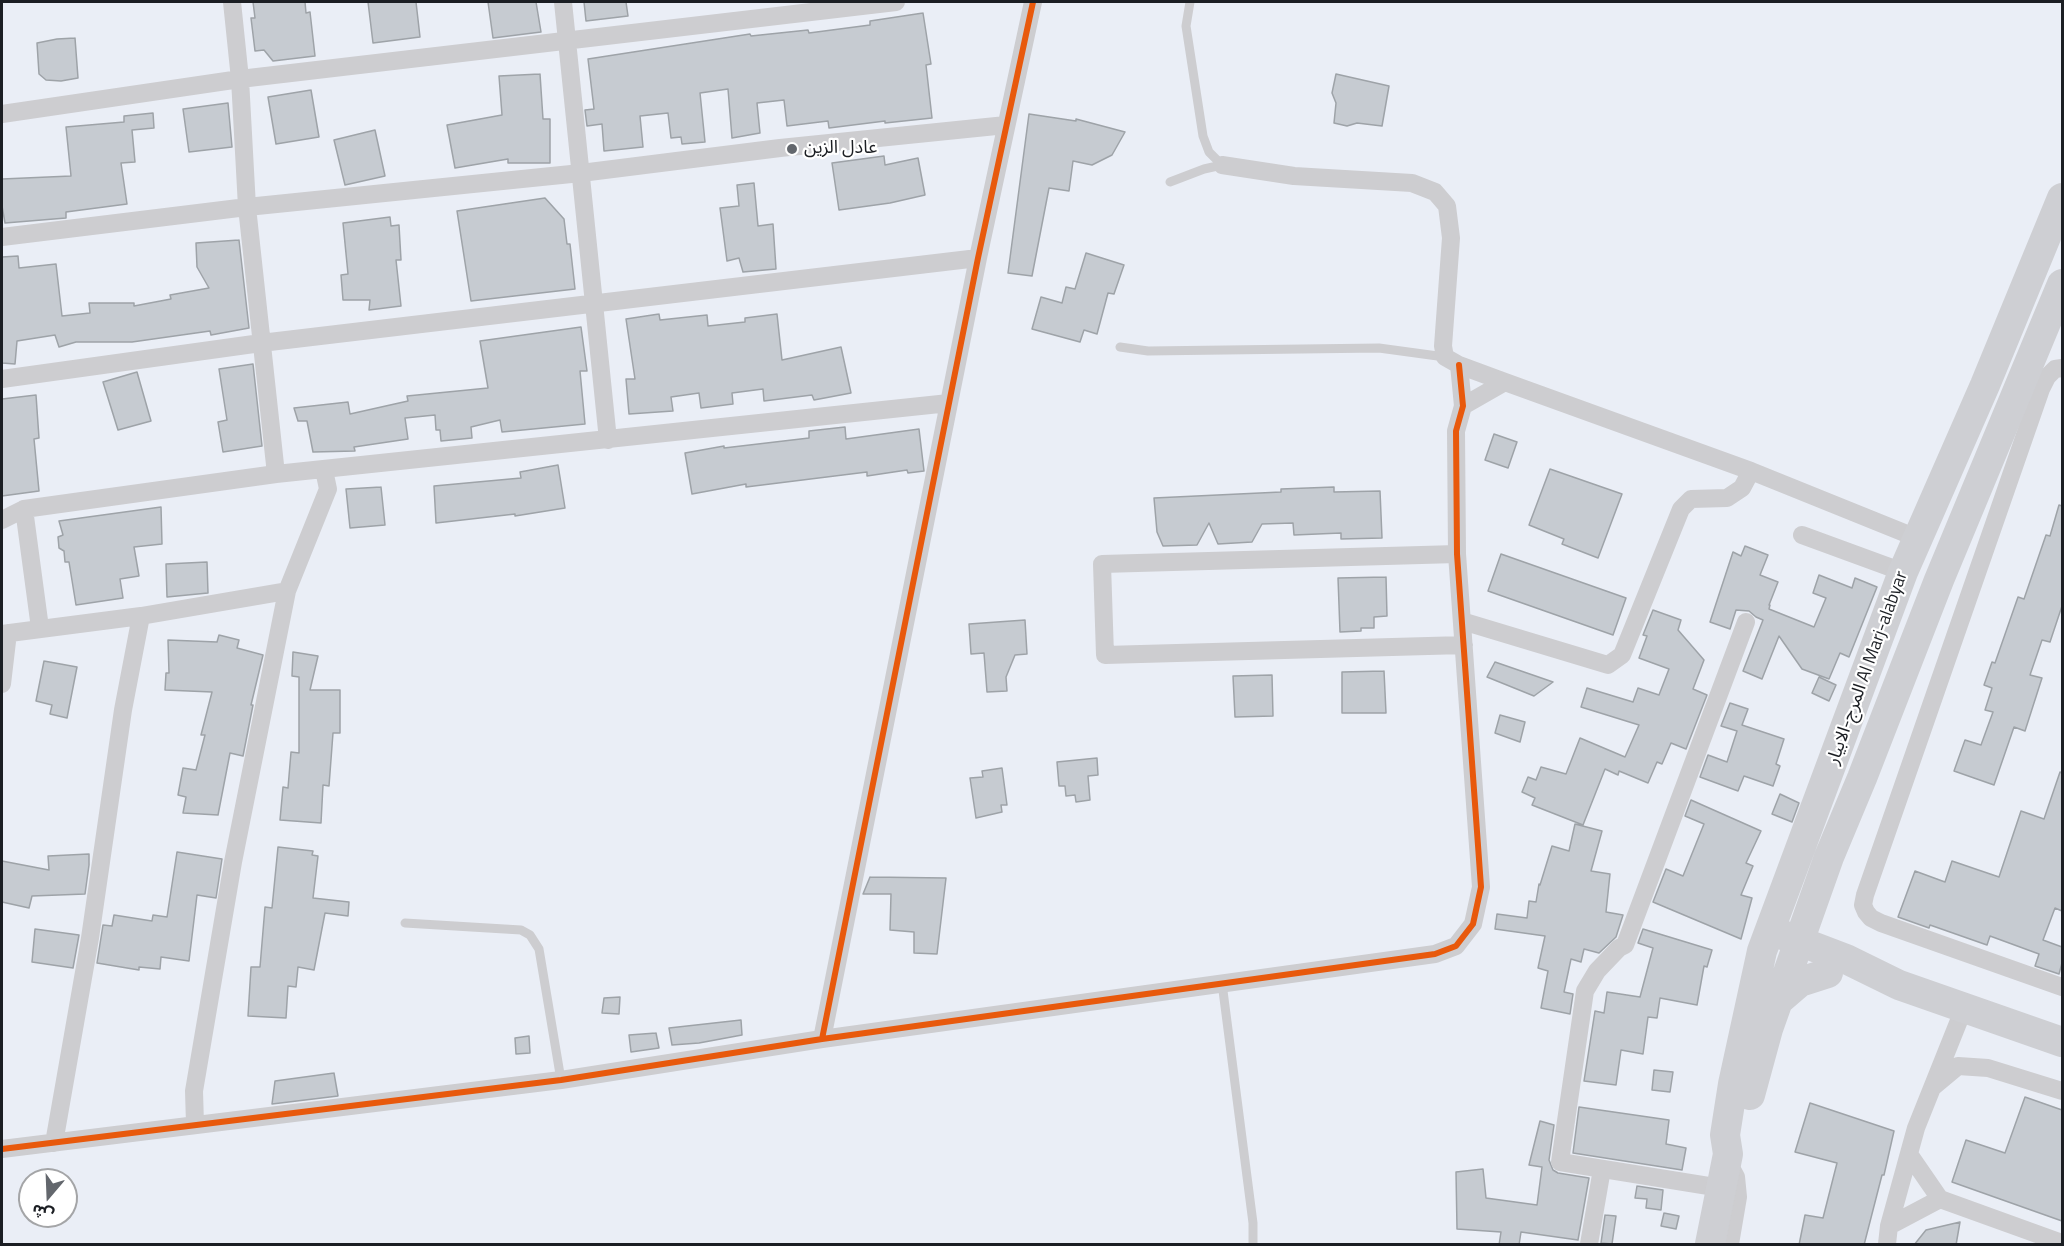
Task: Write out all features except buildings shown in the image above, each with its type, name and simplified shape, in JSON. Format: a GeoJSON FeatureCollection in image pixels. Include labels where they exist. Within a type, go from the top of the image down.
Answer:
{"type":"FeatureCollection","features":[{"type":"Feature","properties":{"kind":"main road","name":"المرج-الابيار Al Marj-alabyar"},"geometry":{"type":"LineString","coordinates":[[1710,1245],[1725,1167],[1725,1135],[1731,1094],[1766,941],[1903,572],[1985,385],[2062,198]]}},
{"type":"Feature","properties":{"kind":"main road","name":"المرج-الابيار Al Marj-alabyar"},"geometry":{"type":"LineString","coordinates":[[1725,1167],[1738,1139],[1766,1038],[1814,901],[1939,580],[2062,284]]}},
{"type":"Feature","properties":{"kind":"main road"},"geometry":{"type":"LineString","coordinates":[[1814,901],[1816,921],[1832,947],[1837,966]]}},
{"type":"Feature","properties":{"kind":"main road"},"geometry":{"type":"LineString","coordinates":[[1766,941],[2062,1042]]}},
{"type":"Feature","properties":{"kind":"main road"},"geometry":{"type":"LineString","coordinates":[[1778,1001],[1800,982],[1837,966]]}},
{"type":"Feature","properties":{"kind":"street"},"geometry":{"type":"LineString","coordinates":[[232,2],[240,79],[247,207],[276,474]]}},
{"type":"Feature","properties":{"kind":"street"},"geometry":{"type":"LineString","coordinates":[[562,2],[608,440]]}},
{"type":"Feature","properties":{"kind":"street"},"geometry":{"type":"LineString","coordinates":[[2,114],[240,79],[896,2]]}},
{"type":"Feature","properties":{"kind":"street"},"geometry":{"type":"LineString","coordinates":[[822,1039],[978,258],[1033,2]]}},
{"type":"Feature","properties":{"kind":"street"},"geometry":{"type":"LineString","coordinates":[[2,237],[247,207],[581,173],[780,148],[1006,125]]}},
{"type":"Feature","properties":{"kind":"street"},"geometry":{"type":"LineString","coordinates":[[2,1149],[561,1080],[822,1039],[1435,954],[1456,946],[1473,924],[1481,887],[1457,554],[1456,430],[1463,406],[1452,361],[1443,346],[1451,238],[1447,206],[1435,192],[1412,183],[1293,176],[1222,165]]}},
{"type":"Feature","properties":{"kind":"street"},"geometry":{"type":"LineString","coordinates":[[2,379],[261,343],[978,258]]}},
{"type":"Feature","properties":{"kind":"street"},"geometry":{"type":"LineString","coordinates":[[1452,361],[1751,471],[1917,538]]}},
{"type":"Feature","properties":{"kind":"street"},"geometry":{"type":"LineString","coordinates":[[2062,368],[2055,369],[2047,377],[2041,389],[1863,905],[1871,918],[1881,923],[2062,987]]}},
{"type":"Feature","properties":{"kind":"street"},"geometry":{"type":"LineString","coordinates":[[1463,406],[1505,382]]}},
{"type":"Feature","properties":{"kind":"street"},"geometry":{"type":"LineString","coordinates":[[2,520],[24,509],[276,474],[949,403]]}},
{"type":"Feature","properties":{"kind":"street"},"geometry":{"type":"LineString","coordinates":[[195,1124],[194,1091],[233,862],[287,591],[328,489],[324,470]]}},
{"type":"Feature","properties":{"kind":"street"},"geometry":{"type":"LineString","coordinates":[[1462,621],[1608,665],[1622,655],[1681,509],[1691,499],[1726,498],[1742,488],[1751,471]]}},
{"type":"Feature","properties":{"kind":"street"},"geometry":{"type":"LineString","coordinates":[[24,509],[40,628]]}},
{"type":"Feature","properties":{"kind":"street"},"geometry":{"type":"LineString","coordinates":[[1803,535],[1903,572]]}},
{"type":"Feature","properties":{"kind":"street"},"geometry":{"type":"LineString","coordinates":[[1457,554],[1102,564],[1105,655],[1464,645]]}},
{"type":"Feature","properties":{"kind":"street"},"geometry":{"type":"LineString","coordinates":[[2,684],[5,633],[141,616],[287,591]]}},
{"type":"Feature","properties":{"kind":"street"},"geometry":{"type":"LineString","coordinates":[[54,1143],[90,938],[123,710],[141,616]]}},
{"type":"Feature","properties":{"kind":"street"},"geometry":{"type":"LineString","coordinates":[[1730,1245],[1738,1197],[1736,1177],[1725,1167],[1602,1169],[1560,1162],[1585,991],[1597,971],[1619,948],[1626,945],[1746,622]]}},
{"type":"Feature","properties":{"kind":"street"},"geometry":{"type":"LineString","coordinates":[[1887,1245],[1916,1128],[1964,1008]]}},
{"type":"Feature","properties":{"kind":"street"},"geometry":{"type":"LineString","coordinates":[[1933,1088],[1958,1066],[1988,1068],[2062,1091]]}},
{"type":"Feature","properties":{"kind":"street"},"geometry":{"type":"LineString","coordinates":[[1909,1154],[1940,1199],[2062,1243]]}},
{"type":"Feature","properties":{"kind":"street"},"geometry":{"type":"LineString","coordinates":[[1589,1245],[1602,1169]]}},
{"type":"Feature","properties":{"kind":"street"},"geometry":{"type":"LineString","coordinates":[[1890,1226],[1940,1199]]}},
{"type":"Feature","properties":{"kind":"lane"},"geometry":{"type":"LineString","coordinates":[[1190,2],[1186,26],[1203,136],[1209,152],[1222,165]]}},
{"type":"Feature","properties":{"kind":"lane"},"geometry":{"type":"LineString","coordinates":[[1170,182],[1222,165]]}},
{"type":"Feature","properties":{"kind":"lane"},"geometry":{"type":"LineString","coordinates":[[1120,347],[1148,351],[1379,348],[1452,361]]}},
{"type":"Feature","properties":{"kind":"lane"},"geometry":{"type":"LineString","coordinates":[[405,923],[521,930],[530,935],[539,949],[561,1080]]}},
{"type":"Feature","properties":{"kind":"lane"},"geometry":{"type":"LineString","coordinates":[[1222,983],[1253,1223],[1253,1245]]}},
{"type":"Feature","properties":{"kind":"cycle path"},"geometry":{"type":"LineString","coordinates":[[822,1039],[978,258],[1033,2]]}},
{"type":"Feature","properties":{"kind":"cycle path"},"geometry":{"type":"LineString","coordinates":[[2,1149],[561,1080],[822,1039],[1435,954],[1456,946],[1473,924],[1481,887],[1457,554],[1456,431],[1463,406],[1459,365]]}},
{"type":"Feature","properties":{"kind":"place","name":"عادل الزين"},"geometry":{"type":"Point","coordinates":[792,149]}}]}
